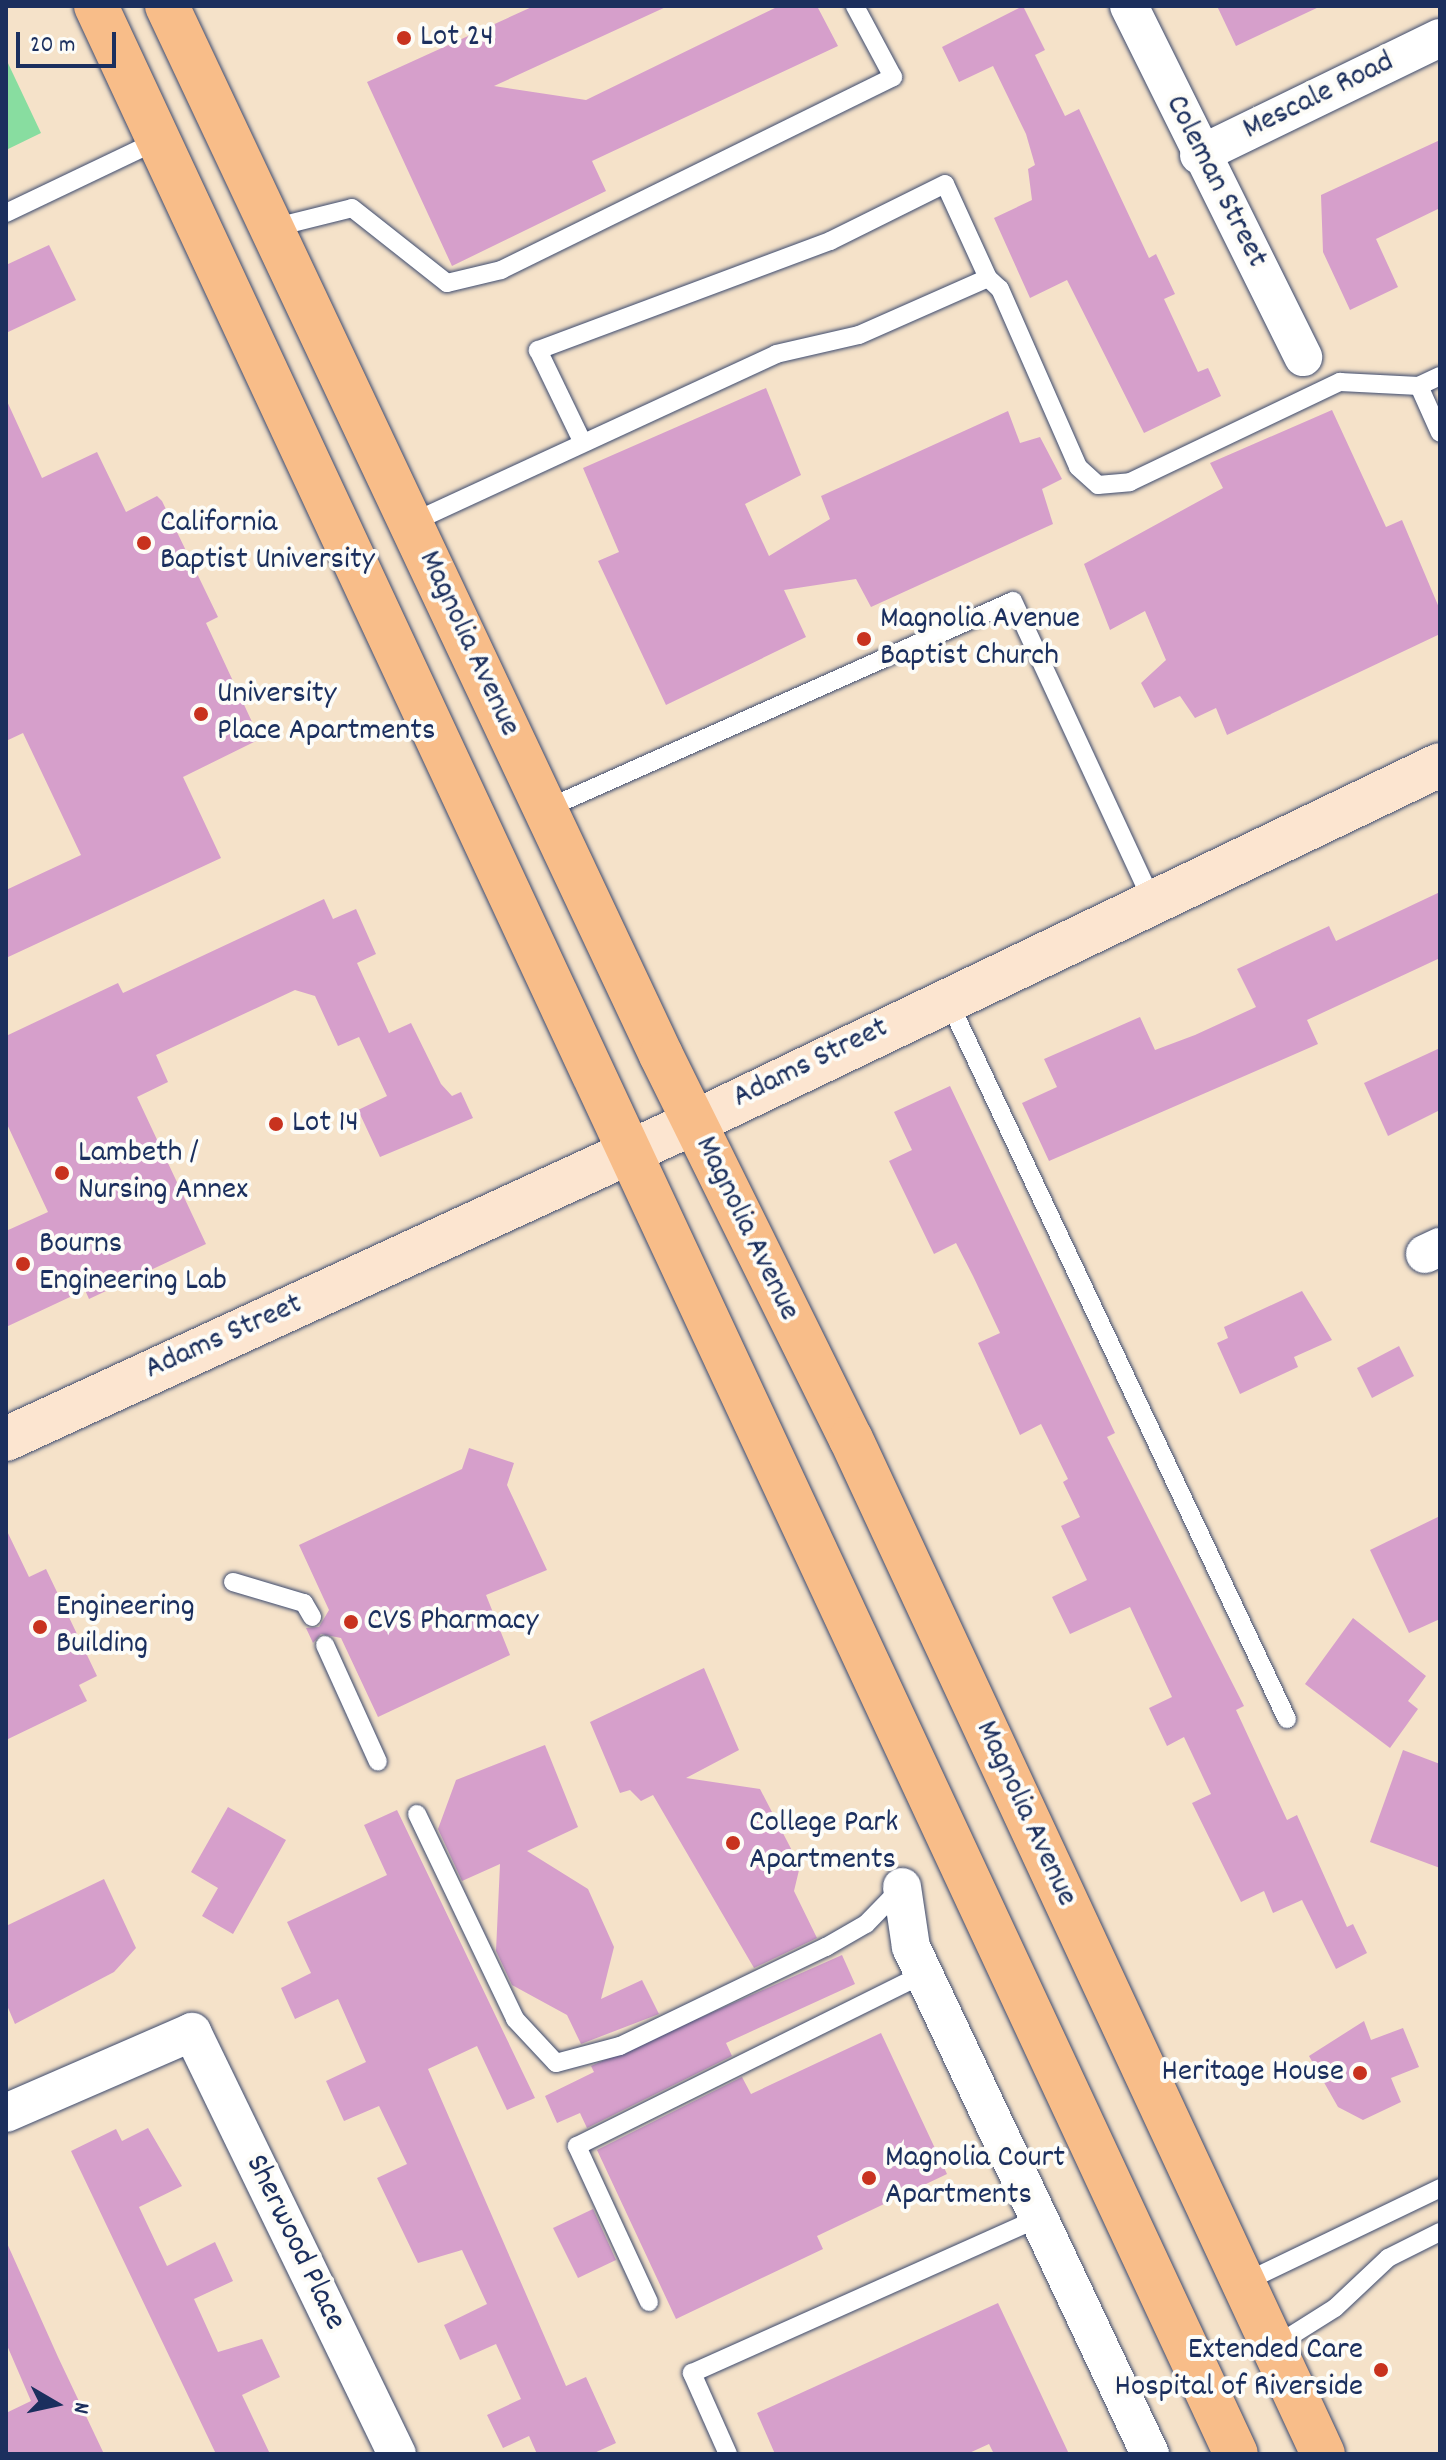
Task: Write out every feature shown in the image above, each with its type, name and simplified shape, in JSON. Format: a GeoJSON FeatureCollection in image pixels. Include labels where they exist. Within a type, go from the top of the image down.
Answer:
{"type":"FeatureCollection","features":[{"type":"Feature","properties":{"kind":"main road","name":"Magnolia Avenue"},"geometry":{"type":"LineString","coordinates":[[96,6],[634,1150],[1236,2454]]}},
{"type":"Feature","properties":{"kind":"main road","name":"Magnolia Avenue"},"geometry":{"type":"LineString","coordinates":[[167,6],[693,1123],[851,1439],[1323,2454]]}},
{"type":"Feature","properties":{"kind":"main road","name":"Adams Street"},"geometry":{"type":"LineString","coordinates":[[6,1439],[693,1123],[947,997],[1440,765]]}},
{"type":"Feature","properties":{"kind":"street","name":"Coleman Street"},"geometry":{"type":"LineString","coordinates":[[1129,6],[1199,155],[1303,357]]}},
{"type":"Feature","properties":{"kind":"street","name":"Mescale Road"},"geometry":{"type":"LineString","coordinates":[[1199,155],[1440,38]]}},
{"type":"Feature","properties":{"kind":"street"},"geometry":{"type":"LineString","coordinates":[[902,1887],[911,1947],[1150,2454]]}},
{"type":"Feature","properties":{"kind":"street","name":"Sherwood Place"},"geometry":{"type":"LineString","coordinates":[[6,2113],[192,2032],[397,2454]]}},
{"type":"Feature","properties":{"kind":"lane"},"geometry":{"type":"LineString","coordinates":[[272,228],[352,208],[447,283],[501,270],[893,77],[855,6]]}},
{"type":"Feature","properties":{"kind":"lane"},"geometry":{"type":"LineString","coordinates":[[6,213],[159,140]]}},
{"type":"Feature","properties":{"kind":"lane"},"geometry":{"type":"LineString","coordinates":[[583,443],[538,350],[830,241],[945,184],[988,278],[1000,289],[1078,467],[1098,485],[1130,482],[1340,382],[1419,386],[1440,376]]}},
{"type":"Feature","properties":{"kind":"lane"},"geometry":{"type":"LineString","coordinates":[[411,523],[776,354],[871,330],[988,278]]}},
{"type":"Feature","properties":{"kind":"lane"},"geometry":{"type":"LineString","coordinates":[[1419,386],[1440,433]]}},
{"type":"Feature","properties":{"kind":"lane"},"geometry":{"type":"LineString","coordinates":[[546,809],[1013,601],[1152,901]]}},
{"type":"Feature","properties":{"kind":"lane"},"geometry":{"type":"LineString","coordinates":[[947,997],[1287,1719]]}},
{"type":"Feature","properties":{"kind":"lane"},"geometry":{"type":"LineString","coordinates":[[233,1582],[304,1603],[312,1617]]}},
{"type":"Feature","properties":{"kind":"lane"},"geometry":{"type":"LineString","coordinates":[[325,1645],[378,1762]]}},
{"type":"Feature","properties":{"kind":"lane"},"geometry":{"type":"LineString","coordinates":[[417,1814],[515,2019],[556,2063],[620,2046],[826,1947],[866,1924],[902,1887]]}},
{"type":"Feature","properties":{"kind":"lane"},"geometry":{"type":"LineString","coordinates":[[649,2302],[577,2146],[924,1974]]}},
{"type":"Feature","properties":{"kind":"lane"},"geometry":{"type":"LineString","coordinates":[[1243,2283],[1440,2188]]}},
{"type":"Feature","properties":{"kind":"lane"},"geometry":{"type":"LineString","coordinates":[[728,2454],[692,2373],[1039,2218]]}},
{"type":"Feature","properties":{"kind":"lane"},"geometry":{"type":"LineString","coordinates":[[1273,2347],[1335,2308],[1388,2258],[1440,2232]]}},
{"type":"Feature","properties":{"kind":"green space"},"geometry":{"type":"Polygon","coordinates":[[[6,59],[41,133],[6,150],[6,59]]]}},
{"type":"Feature","properties":{"kind":"building"},"geometry":{"type":"Polygon","coordinates":[[[534,6],[668,6],[494,86],[586,100],[779,6],[817,6],[838,46],[592,161],[606,191],[452,266],[367,82],[534,6]]]}},
{"type":"Feature","properties":{"kind":"building"},"geometry":{"type":"Polygon","coordinates":[[[1023,6],[1045,50],[1035,55],[1065,116],[1079,109],[1149,258],[1156,254],[1175,294],[1164,299],[1198,372],[1208,368],[1221,396],[1144,433],[1067,280],[1030,298],[994,218],[1032,200],[1028,169],[1035,165],[1026,134],[993,66],[959,82],[942,47],[1023,6]]]}},
{"type":"Feature","properties":{"kind":"building"},"geometry":{"type":"Polygon","coordinates":[[[1217,6],[1321,6],[1236,46],[1217,6]]]}},
{"type":"Feature","properties":{"kind":"building"},"geometry":{"type":"Polygon","coordinates":[[[1440,140],[1440,208],[1376,239],[1398,287],[1350,310],[1323,252],[1321,195],[1440,140]]]}},
{"type":"Feature","properties":{"kind":"building"},"geometry":{"type":"Polygon","coordinates":[[[49,245],[76,300],[6,333],[6,265],[49,245]]]}},
{"type":"Feature","properties":{"kind":"building"},"geometry":{"type":"Polygon","coordinates":[[[766,388],[801,475],[745,504],[769,556],[830,519],[821,496],[1008,411],[1020,443],[1040,437],[1062,479],[1042,489],[1053,524],[871,607],[856,579],[784,590],[806,637],[666,705],[598,561],[619,552],[583,468],[766,388]]]}},
{"type":"Feature","properties":{"kind":"building"},"geometry":{"type":"Polygon","coordinates":[[[6,399],[42,478],[97,452],[126,512],[157,496],[162,501],[218,617],[206,623],[260,739],[183,777],[221,858],[6,958],[6,890],[81,855],[23,733],[6,741],[6,399]]]}},
{"type":"Feature","properties":{"kind":"building"},"geometry":{"type":"Polygon","coordinates":[[[1332,410],[1386,527],[1402,520],[1440,610],[1440,634],[1227,735],[1216,708],[1195,718],[1180,696],[1154,708],[1141,683],[1166,660],[1145,611],[1110,630],[1084,564],[1223,488],[1210,463],[1332,410]]]}},
{"type":"Feature","properties":{"kind":"building"},"geometry":{"type":"Polygon","coordinates":[[[1440,892],[1440,958],[1307,1020],[1318,1044],[1049,1161],[1022,1103],[1057,1087],[1044,1059],[1140,1017],[1155,1050],[1195,1035],[1256,1007],[1237,969],[1329,926],[1336,941],[1440,892]]]}},
{"type":"Feature","properties":{"kind":"building"},"geometry":{"type":"Polygon","coordinates":[[[324,899],[333,919],[356,909],[376,954],[357,963],[389,1033],[411,1023],[441,1084],[452,1096],[461,1092],[473,1118],[380,1157],[358,1110],[387,1096],[359,1037],[338,1046],[315,996],[295,990],[156,1055],[168,1082],[137,1097],[206,1244],[89,1299],[85,1290],[6,1327],[6,1231],[48,1212],[6,1122],[6,1036],[118,983],[123,993],[324,899]]]}},
{"type":"Feature","properties":{"kind":"building"},"geometry":{"type":"Polygon","coordinates":[[[1440,1048],[1440,1110],[1388,1136],[1364,1083],[1440,1048]]]}},
{"type":"Feature","properties":{"kind":"building"},"geometry":{"type":"Polygon","coordinates":[[[950,1086],[1115,1433],[1107,1437],[1244,1706],[1236,1710],[1287,1820],[1297,1815],[1347,1927],[1353,1924],[1367,1953],[1336,1969],[1302,1900],[1273,1913],[1264,1891],[1241,1902],[1192,1803],[1211,1794],[1184,1737],[1167,1746],[1149,1708],[1172,1697],[1130,1607],[1070,1634],[1052,1597],[1087,1580],[1061,1526],[1080,1517],[1063,1482],[1068,1479],[1041,1424],[1020,1435],[978,1343],[1000,1333],[973,1276],[956,1243],[934,1254],[889,1161],[912,1150],[894,1112],[950,1086]]]}},
{"type":"Feature","properties":{"kind":"building"},"geometry":{"type":"Polygon","coordinates":[[[1302,1291],[1332,1340],[1294,1357],[1298,1367],[1240,1394],[1217,1343],[1228,1338],[1224,1327],[1302,1291]]]}},
{"type":"Feature","properties":{"kind":"building"},"geometry":{"type":"Polygon","coordinates":[[[1399,1346],[1414,1376],[1372,1398],[1357,1368],[1399,1346]]]}},
{"type":"Feature","properties":{"kind":"building","name":"CVS Pharmacy"},"geometry":{"type":"Polygon","coordinates":[[[469,1448],[514,1463],[507,1485],[547,1570],[486,1595],[510,1655],[378,1717],[341,1638],[321,1634],[313,1643],[306,1628],[319,1627],[329,1610],[299,1545],[462,1469],[469,1448]]]}},
{"type":"Feature","properties":{"kind":"building"},"geometry":{"type":"Polygon","coordinates":[[[1440,1516],[1440,1619],[1409,1633],[1370,1550],[1440,1516]]]}},
{"type":"Feature","properties":{"kind":"building","name":"Engineering Building"},"geometry":{"type":"Polygon","coordinates":[[[6,1529],[29,1577],[46,1569],[97,1676],[79,1685],[87,1701],[6,1740],[6,1529]]]}},
{"type":"Feature","properties":{"kind":"building"},"geometry":{"type":"Polygon","coordinates":[[[1353,1618],[1426,1676],[1408,1701],[1418,1709],[1390,1748],[1305,1684],[1353,1618]]]}},
{"type":"Feature","properties":{"kind":"building"},"geometry":{"type":"Polygon","coordinates":[[[704,1668],[739,1750],[686,1778],[760,1789],[800,1866],[794,1891],[817,1938],[754,1968],[653,1795],[641,1801],[630,1790],[620,1793],[590,1722],[704,1668]]]}},
{"type":"Feature","properties":{"kind":"building"},"geometry":{"type":"Polygon","coordinates":[[[545,1745],[578,1827],[527,1851],[588,1889],[614,1947],[601,1999],[642,1980],[659,2014],[581,2044],[567,2015],[512,1985],[496,1951],[500,1864],[462,1881],[438,1829],[456,1780],[545,1745]]]}},
{"type":"Feature","properties":{"kind":"building"},"geometry":{"type":"Polygon","coordinates":[[[1403,1750],[1440,1764],[1440,1868],[1370,1842],[1403,1750]]]}},
{"type":"Feature","properties":{"kind":"building"},"geometry":{"type":"Polygon","coordinates":[[[228,1807],[286,1840],[233,1934],[202,1916],[218,1888],[191,1872],[228,1807]]]}},
{"type":"Feature","properties":{"kind":"building"},"geometry":{"type":"Polygon","coordinates":[[[397,1810],[535,2098],[507,2110],[477,2046],[428,2069],[566,2386],[586,2377],[616,2443],[592,2454],[537,2454],[529,2436],[503,2448],[487,2415],[521,2399],[496,2344],[460,2360],[444,2325],[487,2304],[462,2250],[418,2263],[377,2178],[407,2164],[379,2106],[344,2121],[326,2081],[366,2062],[338,1999],[295,2019],[281,1988],[311,1973],[287,1922],[387,1875],[364,1825],[397,1810]]]}},
{"type":"Feature","properties":{"kind":"building"},"geometry":{"type":"Polygon","coordinates":[[[104,1879],[136,1948],[114,1972],[15,2024],[6,2003],[6,1926],[104,1879]]]}},
{"type":"Feature","properties":{"kind":"building"},"geometry":{"type":"Polygon","coordinates":[[[842,1955],[855,1984],[726,2043],[732,2056],[587,2128],[580,2113],[557,2123],[545,2096],[594,2072],[591,2066],[842,1955]]]}},
{"type":"Feature","properties":{"kind":"building","name":"Heritage House"},"geometry":{"type":"Polygon","coordinates":[[[1364,2021],[1371,2040],[1403,2028],[1419,2067],[1391,2078],[1401,2102],[1363,2120],[1338,2107],[1309,2056],[1364,2021]]]}},
{"type":"Feature","properties":{"kind":"building","name":"Magnolia Court Apartments"},"geometry":{"type":"Polygon","coordinates":[[[881,2033],[947,2174],[817,2236],[823,2249],[676,2319],[597,2150],[742,2077],[751,2094],[881,2033]]]}},
{"type":"Feature","properties":{"kind":"building"},"geometry":{"type":"Polygon","coordinates":[[[148,2128],[182,2186],[139,2207],[167,2266],[215,2242],[233,2281],[194,2299],[218,2352],[262,2339],[280,2377],[242,2395],[270,2454],[216,2454],[71,2151],[116,2129],[122,2141],[148,2128]]]}},
{"type":"Feature","properties":{"kind":"building"},"geometry":{"type":"Polygon","coordinates":[[[593,2209],[616,2260],[578,2278],[553,2228],[593,2209]]]}},
{"type":"Feature","properties":{"kind":"building"},"geometry":{"type":"Polygon","coordinates":[[[6,2241],[104,2454],[6,2454],[6,2413],[31,2401],[6,2343],[6,2241]]]}},
{"type":"Feature","properties":{"kind":"building"},"geometry":{"type":"Polygon","coordinates":[[[998,2303],[1069,2454],[994,2454],[989,2444],[967,2454],[775,2454],[757,2413],[998,2303]]]}},
{"type":"Feature","properties":{"kind":"place","name":"Lot 24"},"geometry":{"type":"Point","coordinates":[404,38]}},
{"type":"Feature","properties":{"kind":"place","name":"California Baptist University"},"geometry":{"type":"Point","coordinates":[144,543]}},
{"type":"Feature","properties":{"kind":"place","name":"Magnolia Avenue Baptist Church"},"geometry":{"type":"Point","coordinates":[864,639]}},
{"type":"Feature","properties":{"kind":"place","name":"University Place Apartments"},"geometry":{"type":"Point","coordinates":[201,714]}},
{"type":"Feature","properties":{"kind":"place","name":"Lot 14"},"geometry":{"type":"Point","coordinates":[276,1124]}},
{"type":"Feature","properties":{"kind":"place","name":"Lambeth / Nursing Annex"},"geometry":{"type":"Point","coordinates":[62,1173]}},
{"type":"Feature","properties":{"kind":"place","name":"Bourns Engineering Lab"},"geometry":{"type":"Point","coordinates":[23,1264]}},
{"type":"Feature","properties":{"kind":"place","name":"CVS Pharmacy"},"geometry":{"type":"Point","coordinates":[351,1622]}},
{"type":"Feature","properties":{"kind":"place","name":"Engineering Building"},"geometry":{"type":"Point","coordinates":[40,1627]}},
{"type":"Feature","properties":{"kind":"place","name":"College Park Apartments"},"geometry":{"type":"Point","coordinates":[733,1843]}},
{"type":"Feature","properties":{"kind":"place","name":"Heritage House"},"geometry":{"type":"Point","coordinates":[1360,2073]}},
{"type":"Feature","properties":{"kind":"place","name":"Magnolia Court Apartments"},"geometry":{"type":"Point","coordinates":[869,2178]}},
{"type":"Feature","properties":{"kind":"place","name":"Extended Care Hospital of Riverside"},"geometry":{"type":"Point","coordinates":[1381,2370]}}]}
